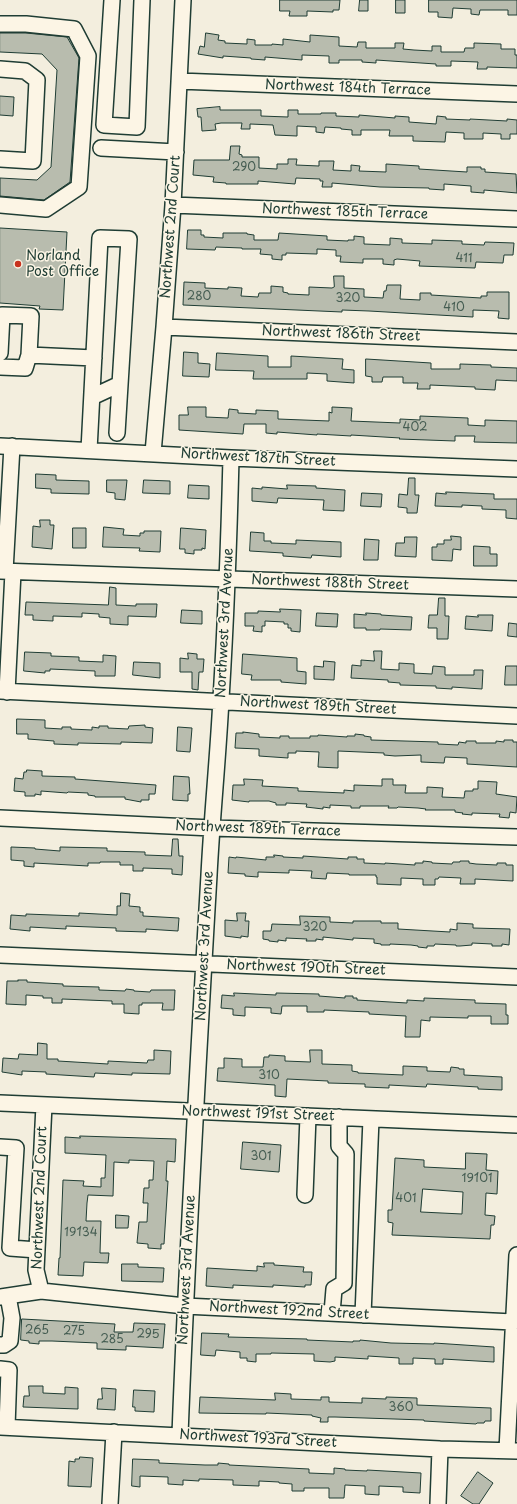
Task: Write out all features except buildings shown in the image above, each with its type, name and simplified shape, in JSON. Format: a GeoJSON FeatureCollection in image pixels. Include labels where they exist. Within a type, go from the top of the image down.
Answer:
{"type":"FeatureCollection","features":[{"type":"Feature","properties":{"kind":"street"},"geometry":{"type":"LineString","coordinates":[[112,0],[104,125],[137,127],[142,0]]}},
{"type":"Feature","properties":{"kind":"street","name":"Northwest 2nd Court"},"geometry":{"type":"LineString","coordinates":[[152,453],[164,327],[173,205],[178,81],[184,0]]}},
{"type":"Feature","properties":{"kind":"street"},"geometry":{"type":"LineString","coordinates":[[0,24],[26,24],[74,29],[88,56],[79,187],[46,209],[0,205]]}},
{"type":"Feature","properties":{"kind":"street"},"geometry":{"type":"LineString","coordinates":[[0,69],[25,71],[37,80],[33,161],[0,159]]}},
{"type":"Feature","properties":{"kind":"street","name":"Northwest 184th Terrace"},"geometry":{"type":"LineString","coordinates":[[178,81],[517,94]]}},
{"type":"Feature","properties":{"kind":"street"},"geometry":{"type":"LineString","coordinates":[[101,148],[176,152]]}},
{"type":"Feature","properties":{"kind":"street","name":"Northwest 185th Terrace"},"geometry":{"type":"LineString","coordinates":[[173,205],[517,219]]}},
{"type":"Feature","properties":{"kind":"street"},"geometry":{"type":"LineString","coordinates":[[89,450],[100,238],[129,239],[117,433]]}},
{"type":"Feature","properties":{"kind":"street"},"geometry":{"type":"LineString","coordinates":[[0,353],[2,315],[31,316],[29,355],[25,368],[0,367]]}},
{"type":"Feature","properties":{"kind":"street","name":"Northwest 186th Street"},"geometry":{"type":"LineString","coordinates":[[164,327],[517,342]]}},
{"type":"Feature","properties":{"kind":"street"},"geometry":{"type":"LineString","coordinates":[[29,355],[94,358]]}},
{"type":"Feature","properties":{"kind":"street"},"geometry":{"type":"LineString","coordinates":[[92,397],[120,384]]}},
{"type":"Feature","properties":{"kind":"street"},"geometry":{"type":"LineString","coordinates":[[4,692],[6,572],[3,542],[6,446]]}},
{"type":"Feature","properties":{"kind":"street","name":"Northwest 187th Street"},"geometry":{"type":"LineString","coordinates":[[6,446],[231,458],[517,469]]}},
{"type":"Feature","properties":{"kind":"street","name":"Northwest 3rd Avenue"},"geometry":{"type":"LineString","coordinates":[[180,1435],[185,1306],[203,964],[221,701],[231,458]]}},
{"type":"Feature","properties":{"kind":"street","name":"Northwest 188th Street"},"geometry":{"type":"LineString","coordinates":[[6,572],[517,589]]}},
{"type":"Feature","properties":{"kind":"street","name":"Northwest 189th Street"},"geometry":{"type":"LineString","coordinates":[[4,692],[517,716]]}},
{"type":"Feature","properties":{"kind":"street","name":"Northwest 189th Terrace"},"geometry":{"type":"LineString","coordinates":[[0,818],[212,828],[517,837]]}},
{"type":"Feature","properties":{"kind":"street","name":"Northwest 190th Street"},"geometry":{"type":"LineString","coordinates":[[0,955],[517,977]]}},
{"type":"Feature","properties":{"kind":"street","name":"Northwest 191st Street"},"geometry":{"type":"LineString","coordinates":[[0,1103],[517,1125]]}},
{"type":"Feature","properties":{"kind":"street","name":"Northwest 2nd Court"},"geometry":{"type":"LineString","coordinates":[[41,1291],[36,1270],[44,1105]]}},
{"type":"Feature","properties":{"kind":"street"},"geometry":{"type":"LineString","coordinates":[[305,1195],[308,1116]]}},
{"type":"Feature","properties":{"kind":"street"},"geometry":{"type":"LineString","coordinates":[[339,1117],[339,1146],[346,1154],[344,1283]]}},
{"type":"Feature","properties":{"kind":"street"},"geometry":{"type":"LineString","coordinates":[[363,1315],[371,1119]]}},
{"type":"Feature","properties":{"kind":"street"},"geometry":{"type":"LineString","coordinates":[[0,1147],[16,1148],[5,1248],[37,1250]]}},
{"type":"Feature","properties":{"kind":"street"},"geometry":{"type":"LineString","coordinates":[[512,1450],[513,1322],[517,1255]]}},
{"type":"Feature","properties":{"kind":"street"},"geometry":{"type":"LineString","coordinates":[[332,1313],[334,1289],[344,1283],[364,1284]]}},
{"type":"Feature","properties":{"kind":"street","name":"Northwest 192nd Street"},"geometry":{"type":"LineString","coordinates":[[4,1296],[41,1291],[185,1306],[513,1322]]}},
{"type":"Feature","properties":{"kind":"street"},"geometry":{"type":"LineString","coordinates":[[0,1345],[4,1345],[10,1341],[4,1296]]}},
{"type":"Feature","properties":{"kind":"street"},"geometry":{"type":"LineString","coordinates":[[0,1369],[9,1370],[3,1427]]}},
{"type":"Feature","properties":{"kind":"street","name":"Northwest 193rd Street"},"geometry":{"type":"LineString","coordinates":[[3,1427],[440,1449],[512,1450]]}},
{"type":"Feature","properties":{"kind":"street"},"geometry":{"type":"LineString","coordinates":[[110,1504],[114,1432]]}},
{"type":"Feature","properties":{"kind":"street"},"geometry":{"type":"LineString","coordinates":[[438,1504],[440,1449]]}},
{"type":"Feature","properties":{"kind":"place","name":"Norland Post Office"},"geometry":{"type":"Point","coordinates":[18,264]}}]}
